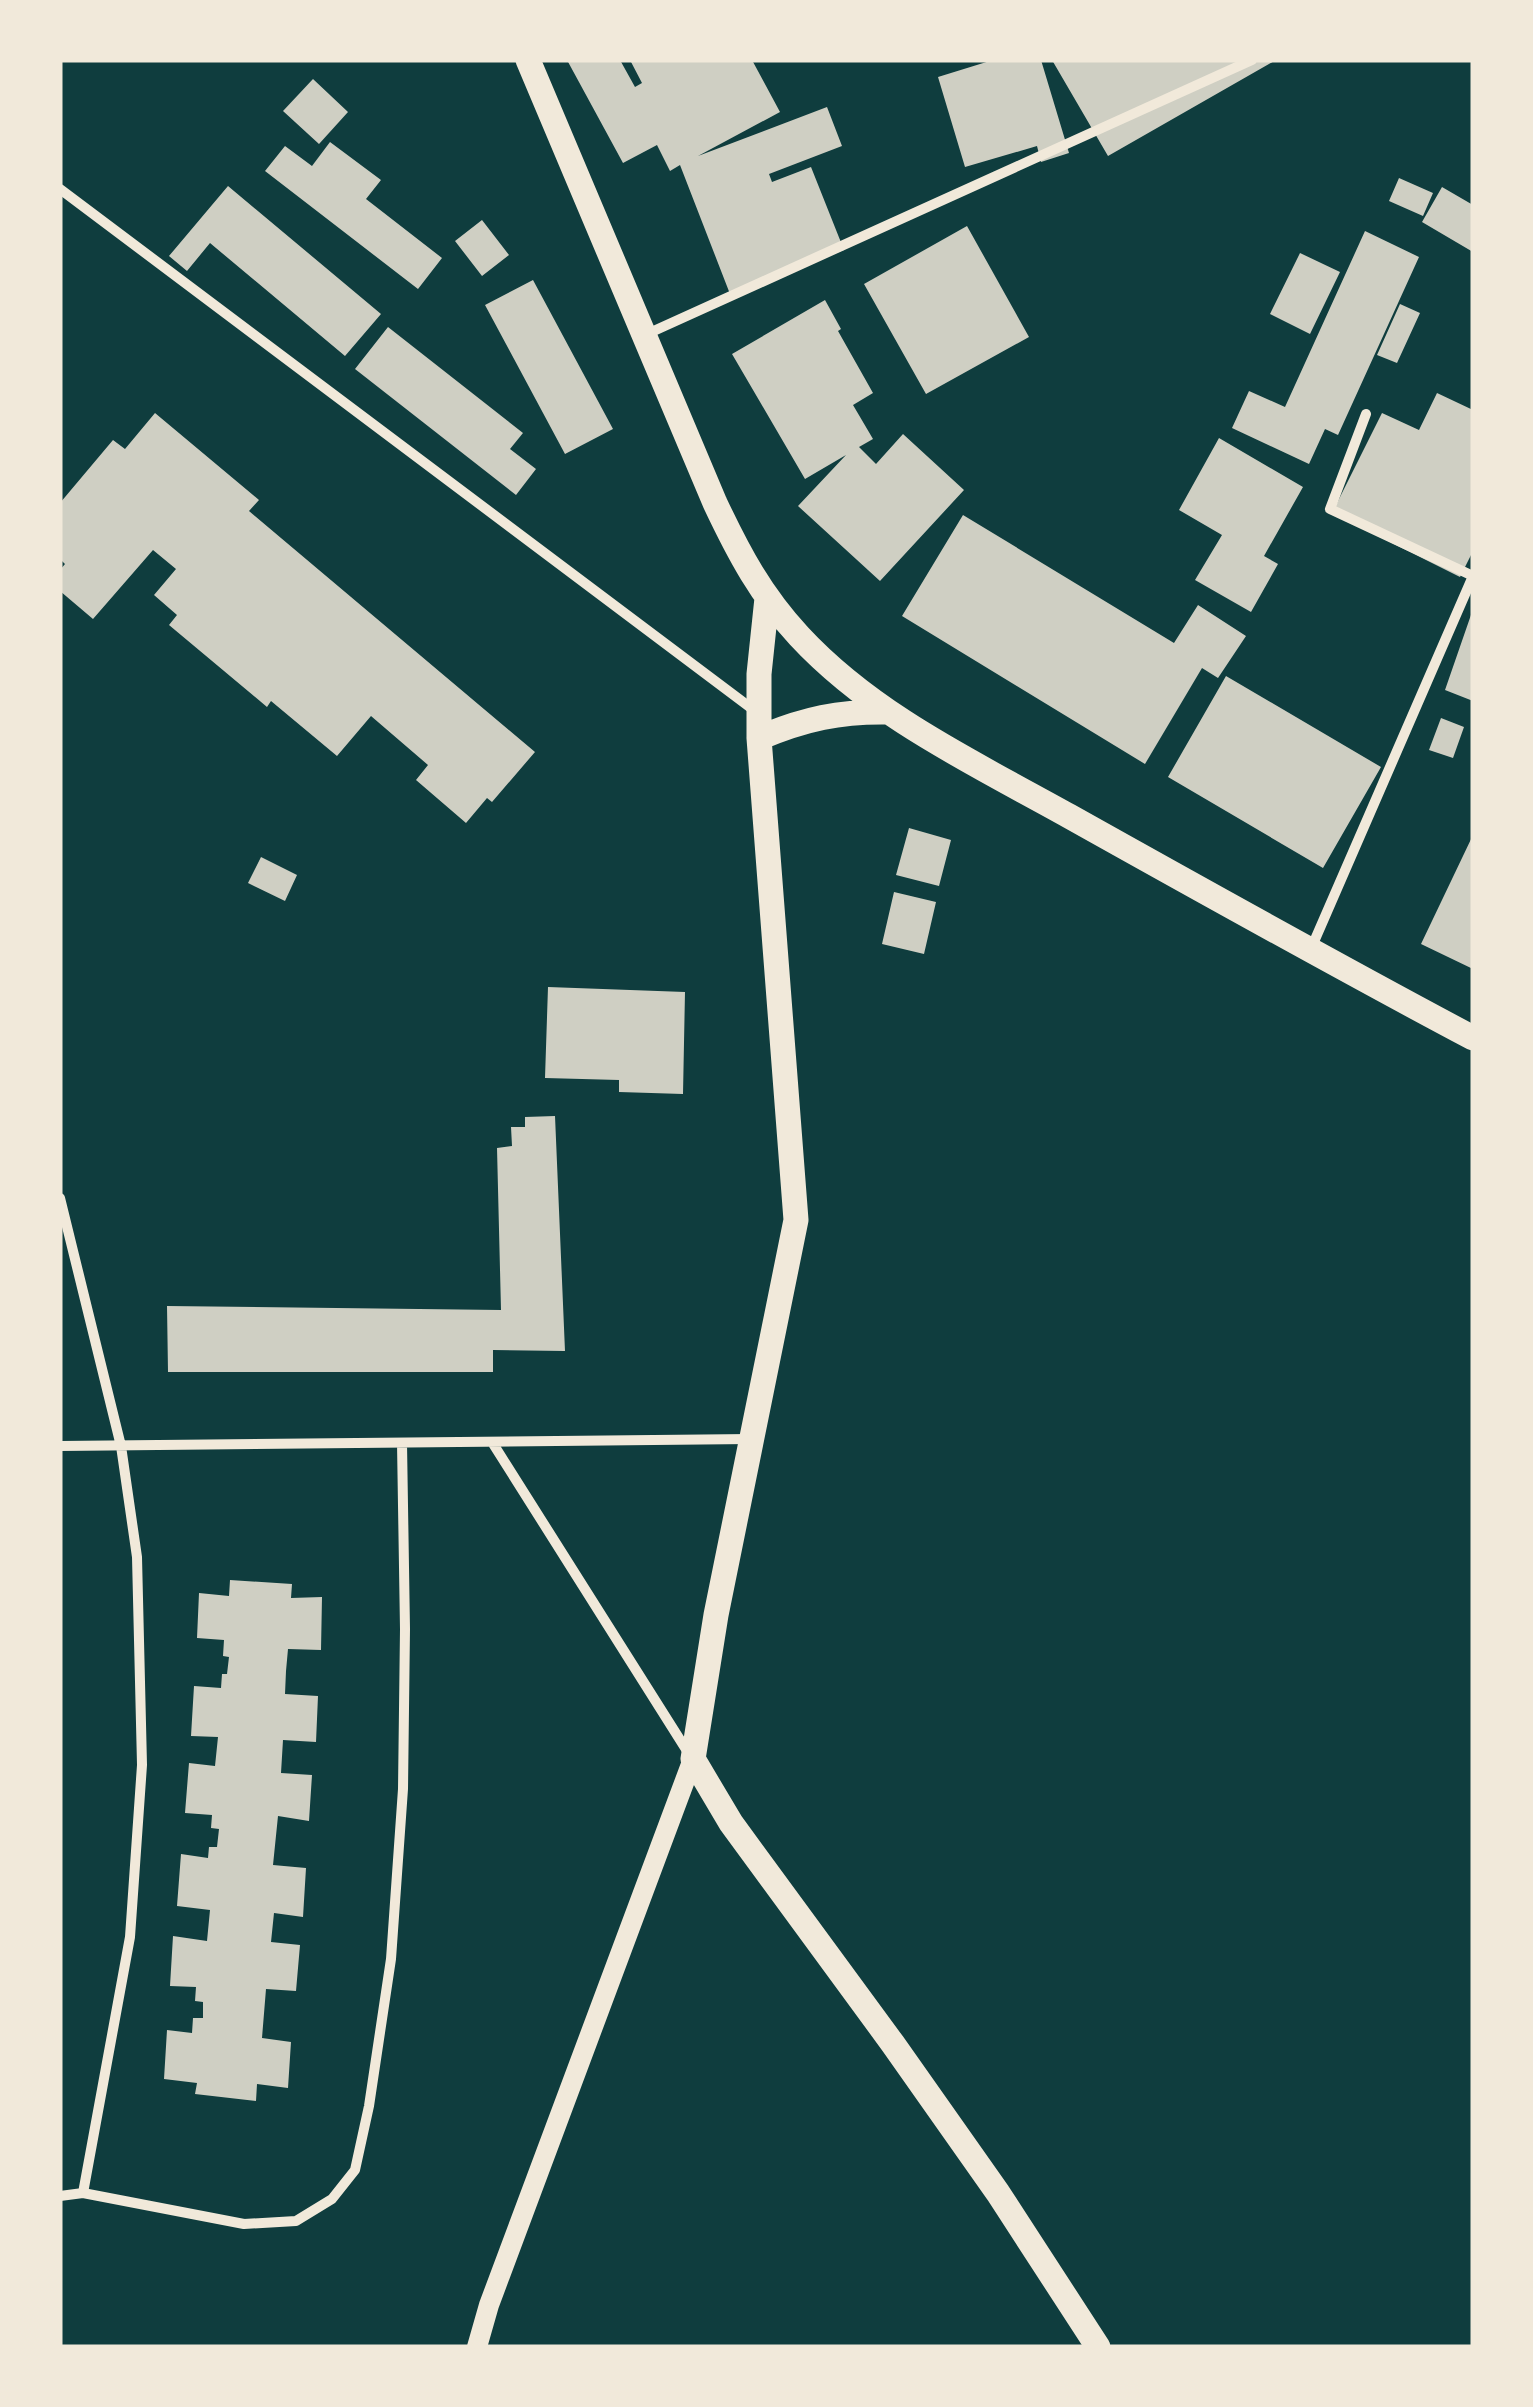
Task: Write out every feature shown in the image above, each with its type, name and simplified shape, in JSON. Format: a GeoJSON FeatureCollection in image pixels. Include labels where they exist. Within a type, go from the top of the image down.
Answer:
{"type":"FeatureCollection","features":[{"type":"Feature","properties":{"kind":"main road"},"geometry":{"type":"LineString","coordinates":[[528,60],[740,557],[767,598],[801,638],[844,678],[928,737],[1473,1038]]}},
{"type":"Feature","properties":{"kind":"main road"},"geometry":{"type":"LineString","coordinates":[[477,2347],[489,2305],[693,1759],[716,1615],[796,1220],[759,726],[767,598]]}},
{"type":"Feature","properties":{"kind":"main road"},"geometry":{"type":"LineString","coordinates":[[759,726],[835,714],[889,712]]}},
{"type":"Feature","properties":{"kind":"main road"},"geometry":{"type":"LineString","coordinates":[[693,1759],[731,1823],[893,2044],[1098,2347]]}},
{"type":"Feature","properties":{"kind":"street"},"geometry":{"type":"LineString","coordinates":[[643,336],[1252,60]]}},
{"type":"Feature","properties":{"kind":"street"},"geometry":{"type":"LineString","coordinates":[[60,189],[759,726]]}},
{"type":"Feature","properties":{"kind":"street"},"geometry":{"type":"LineString","coordinates":[[1310,951],[1473,576],[1330,510],[1366,414]]}},
{"type":"Feature","properties":{"kind":"street"},"geometry":{"type":"LineString","coordinates":[[60,1198],[121,1446],[137,1557],[142,1764],[130,1937],[83,2193]]}},
{"type":"Feature","properties":{"kind":"street"},"geometry":{"type":"LineString","coordinates":[[60,1446],[752,1439]]}},
{"type":"Feature","properties":{"kind":"street"},"geometry":{"type":"LineString","coordinates":[[492,1442],[693,1759]]}},
{"type":"Feature","properties":{"kind":"street"},"geometry":{"type":"LineString","coordinates":[[60,2196],[83,2193],[244,2224],[296,2221],[332,2199],[356,2170],[390,1960],[402,1789],[402,1443]]}},
{"type":"Feature","properties":{"kind":"building"},"geometry":{"type":"Polygon","coordinates":[[[567,60],[620,60],[635,87],[642,83],[630,60],[752,60],[780,112],[698,156],[827,107],[842,146],[769,174],[772,182],[811,167],[844,250],[730,294],[680,165],[670,171],[657,145],[623,163],[567,60]]]}},
{"type":"Feature","properties":{"kind":"building"},"geometry":{"type":"Polygon","coordinates":[[[993,60],[1041,60],[1069,153],[1041,162],[1037,146],[965,167],[938,77],[993,60]]]}},
{"type":"Feature","properties":{"kind":"building"},"geometry":{"type":"Polygon","coordinates":[[[1052,60],[1276,60],[1108,156],[1052,60]]]}},
{"type":"Feature","properties":{"kind":"building"},"geometry":{"type":"Polygon","coordinates":[[[313,79],[348,112],[319,144],[283,111],[313,79]]]}},
{"type":"Feature","properties":{"kind":"building"},"geometry":{"type":"Polygon","coordinates":[[[330,142],[381,180],[366,199],[442,258],[418,289],[265,171],[285,146],[312,166],[330,142]]]}},
{"type":"Feature","properties":{"kind":"building"},"geometry":{"type":"Polygon","coordinates":[[[1399,178],[1433,193],[1423,216],[1389,201],[1399,178]]]}},
{"type":"Feature","properties":{"kind":"building"},"geometry":{"type":"Polygon","coordinates":[[[228,186],[381,314],[345,356],[210,243],[187,271],[169,256],[228,186]]]}},
{"type":"Feature","properties":{"kind":"building"},"geometry":{"type":"Polygon","coordinates":[[[1442,187],[1473,205],[1473,252],[1422,222],[1442,187]]]}},
{"type":"Feature","properties":{"kind":"building"},"geometry":{"type":"Polygon","coordinates":[[[482,220],[509,255],[482,276],[455,241],[482,220]]]}},
{"type":"Feature","properties":{"kind":"building"},"geometry":{"type":"Polygon","coordinates":[[[967,226],[1029,337],[926,394],[864,284],[967,226]]]}},
{"type":"Feature","properties":{"kind":"building"},"geometry":{"type":"Polygon","coordinates":[[[1365,231],[1419,257],[1338,435],[1325,429],[1309,464],[1232,428],[1249,391],[1285,407],[1365,231]]]}},
{"type":"Feature","properties":{"kind":"building"},"geometry":{"type":"Polygon","coordinates":[[[1300,253],[1340,272],[1310,334],[1270,314],[1300,253]]]}},
{"type":"Feature","properties":{"kind":"building"},"geometry":{"type":"Polygon","coordinates":[[[533,280],[613,429],[565,454],[485,305],[533,280]]]}},
{"type":"Feature","properties":{"kind":"building"},"geometry":{"type":"Polygon","coordinates":[[[825,300],[873,393],[853,405],[873,439],[859,447],[876,464],[903,434],[964,490],[880,581],[798,506],[846,455],[805,479],[732,354],[825,300]]]}},
{"type":"Feature","properties":{"kind":"building"},"geometry":{"type":"Polygon","coordinates":[[[1400,304],[1420,313],[1397,363],[1377,355],[1400,304]]]}},
{"type":"Feature","properties":{"kind":"building"},"geometry":{"type":"Polygon","coordinates":[[[388,327],[523,433],[510,449],[536,469],[516,495],[355,369],[388,327]]]}},
{"type":"Feature","properties":{"kind":"building"},"geometry":{"type":"Polygon","coordinates":[[[1437,393],[1473,410],[1473,551],[1460,577],[1332,513],[1382,413],[1419,430],[1437,393]]]}},
{"type":"Feature","properties":{"kind":"building"},"geometry":{"type":"Polygon","coordinates":[[[155,413],[259,500],[249,511],[535,752],[492,802],[487,798],[466,823],[416,780],[428,765],[371,716],[337,756],[271,701],[267,707],[169,625],[177,615],[154,595],[176,569],[153,550],[93,619],[60,591],[60,570],[65,564],[60,559],[60,503],[113,440],[125,449],[155,413]]]}},
{"type":"Feature","properties":{"kind":"building"},"geometry":{"type":"Polygon","coordinates":[[[1219,438],[1303,487],[1264,556],[1278,564],[1251,612],[1195,580],[1222,535],[1179,510],[1219,438]]]}},
{"type":"Feature","properties":{"kind":"building"},"geometry":{"type":"Polygon","coordinates":[[[963,515],[1174,643],[1198,605],[1246,636],[1218,678],[1202,668],[1145,764],[902,616],[963,515]]]}},
{"type":"Feature","properties":{"kind":"building"},"geometry":{"type":"Polygon","coordinates":[[[1473,612],[1473,701],[1445,690],[1473,612]]]}},
{"type":"Feature","properties":{"kind":"building"},"geometry":{"type":"Polygon","coordinates":[[[1226,676],[1381,767],[1323,868],[1168,777],[1226,676]]]}},
{"type":"Feature","properties":{"kind":"building"},"geometry":{"type":"Polygon","coordinates":[[[1441,718],[1464,727],[1453,758],[1429,750],[1441,718]]]}},
{"type":"Feature","properties":{"kind":"building"},"geometry":{"type":"Polygon","coordinates":[[[909,828],[951,840],[939,886],[896,875],[909,828]]]}},
{"type":"Feature","properties":{"kind":"building"},"geometry":{"type":"Polygon","coordinates":[[[1473,835],[1473,969],[1421,944],[1473,835]]]}},
{"type":"Feature","properties":{"kind":"building"},"geometry":{"type":"Polygon","coordinates":[[[261,857],[297,875],[285,901],[248,883],[261,857]]]}},
{"type":"Feature","properties":{"kind":"building"},"geometry":{"type":"Polygon","coordinates":[[[894,892],[936,902],[924,954],[882,944],[894,892]]]}},
{"type":"Feature","properties":{"kind":"building"},"geometry":{"type":"Polygon","coordinates":[[[548,987],[685,992],[683,1094],[619,1092],[619,1080],[545,1078],[548,987]]]}},
{"type":"Feature","properties":{"kind":"building"},"geometry":{"type":"Polygon","coordinates":[[[555,1116],[565,1351],[493,1350],[493,1372],[168,1372],[167,1306],[501,1310],[497,1148],[512,1146],[511,1127],[525,1127],[525,1117],[555,1116]]]}},
{"type":"Feature","properties":{"kind":"building"},"geometry":{"type":"Polygon","coordinates":[[[230,1580],[292,1584],[291,1598],[322,1597],[321,1650],[288,1649],[286,1671],[285,1694],[318,1696],[316,1742],[283,1740],[281,1773],[312,1775],[309,1821],[278,1816],[273,1865],[306,1868],[303,1917],[274,1913],[271,1942],[300,1945],[296,1991],[266,1989],[262,2038],[291,2042],[288,2088],[257,2084],[256,2101],[195,2094],[197,2083],[164,2079],[167,2030],[192,2033],[193,2018],[203,2018],[203,2002],[195,2001],[196,1987],[170,1986],[173,1936],[207,1941],[210,1910],[177,1906],[181,1854],[208,1858],[209,1847],[217,1847],[219,1829],[211,1828],[212,1815],[185,1813],[189,1763],[215,1766],[218,1737],[191,1736],[194,1686],[221,1688],[229,1657],[223,1656],[224,1640],[197,1638],[199,1593],[229,1596],[230,1580]]]}}]}
